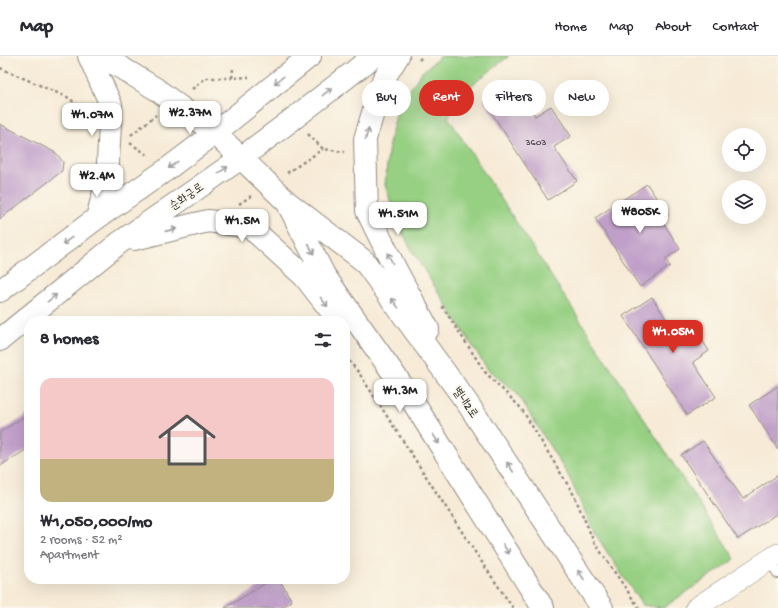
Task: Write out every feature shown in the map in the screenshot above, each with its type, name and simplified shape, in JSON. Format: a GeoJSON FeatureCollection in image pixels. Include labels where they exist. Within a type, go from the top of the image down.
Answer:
{"type":"FeatureCollection","features":[{"type":"Feature","properties":{"kind":"street"},"geometry":{"type":"LineString","coordinates":[[89,56],[111,105],[107,181],[97,218]]}},
{"type":"Feature","properties":{"kind":"street","name":"별내2로"},"geometry":{"type":"LineString","coordinates":[[102,56],[156,89],[215,133],[286,202],[364,261],[468,404],[602,608]]}},
{"type":"Feature","properties":{"kind":"street"},"geometry":{"type":"LineString","coordinates":[[0,292],[97,218],[166,170],[215,133],[310,56]]}},
{"type":"Feature","properties":{"kind":"street","name":"순화궁로"},"geometry":{"type":"LineString","coordinates":[[29,316],[119,243],[241,158],[374,56]]}},
{"type":"Feature","properties":{"kind":"street"},"geometry":{"type":"LineString","coordinates":[[398,56],[383,80],[365,139],[367,211],[396,270],[468,404]]}},
{"type":"Feature","properties":{"kind":"street","name":"별내2로"},"geometry":{"type":"LineString","coordinates":[[286,202],[324,274],[408,394],[543,608]]}},
{"type":"Feature","properties":{"kind":"street"},"geometry":{"type":"LineString","coordinates":[[119,243],[208,221],[250,227],[304,276],[335,316]]}},
{"type":"Feature","properties":{"kind":"street","name":"순화궁로"},"geometry":{"type":"LineString","coordinates":[[0,340],[24,320]]}},
{"type":"Feature","properties":{"kind":"street"},"geometry":{"type":"LineString","coordinates":[[350,333],[408,394]]}},
{"type":"Feature","properties":{"kind":"street"},"geometry":{"type":"LineString","coordinates":[[696,608],[775,562]]}},
{"type":"Feature","properties":{"kind":"path"},"geometry":{"type":"LineString","coordinates":[[0,68],[69,98],[91,117]]}},
{"type":"Feature","properties":{"kind":"path"},"geometry":{"type":"LineString","coordinates":[[232,78],[233,69]]}},
{"type":"Feature","properties":{"kind":"path"},"geometry":{"type":"LineString","coordinates":[[206,78],[251,77]]}},
{"type":"Feature","properties":{"kind":"path"},"geometry":{"type":"LineString","coordinates":[[308,134],[323,149],[349,153]]}},
{"type":"Feature","properties":{"kind":"path"},"geometry":{"type":"LineString","coordinates":[[125,140],[147,154]]}},
{"type":"Feature","properties":{"kind":"path"},"geometry":{"type":"LineString","coordinates":[[306,160],[323,149]]}},
{"type":"Feature","properties":{"kind":"path"},"geometry":{"type":"LineString","coordinates":[[439,302],[485,372],[521,408],[574,495],[594,542],[639,608]]}},
{"type":"Feature","properties":{"kind":"path"},"geometry":{"type":"LineString","coordinates":[[350,362],[359,373],[513,608]]}},
{"type":"Feature","properties":{"kind":"green space"},"geometry":{"type":"Polygon","coordinates":[[[441,56],[509,56],[474,83],[474,80],[419,80],[419,116],[449,116],[735,559],[663,608],[642,605],[594,532],[569,477],[516,392],[488,370],[412,251],[397,221],[385,185],[389,144],[396,116],[411,116],[411,88],[421,73],[441,56]]]}},
{"type":"Feature","properties":{"kind":"building"},"geometry":{"type":"Polygon","coordinates":[[[551,106],[554,110],[554,116],[558,116],[571,136],[554,147],[577,181],[548,200],[494,116],[546,116],[546,109],[551,106]]]}},
{"type":"Feature","properties":{"kind":"building"},"geometry":{"type":"Polygon","coordinates":[[[0,124],[56,153],[63,162],[62,171],[0,219],[0,124]]]}},
{"type":"Feature","properties":{"kind":"building"},"geometry":{"type":"Polygon","coordinates":[[[647,184],[668,215],[661,219],[680,249],[665,259],[670,266],[640,287],[595,218],[647,184]]]}},
{"type":"Feature","properties":{"kind":"building"},"geometry":{"type":"Polygon","coordinates":[[[652,297],[674,331],[690,321],[709,351],[693,362],[716,397],[687,415],[623,316],[652,297]]]}},
{"type":"Feature","properties":{"kind":"building"},"geometry":{"type":"Polygon","coordinates":[[[778,386],[778,449],[749,405],[778,386]]]}},
{"type":"Feature","properties":{"kind":"building"},"geometry":{"type":"Polygon","coordinates":[[[24,417],[24,451],[0,466],[0,432],[24,417]]]}},
{"type":"Feature","properties":{"kind":"building"},"geometry":{"type":"Polygon","coordinates":[[[703,441],[743,499],[778,475],[778,513],[738,539],[681,455],[703,441]]]}},
{"type":"Feature","properties":{"kind":"building"},"geometry":{"type":"Polygon","coordinates":[[[264,584],[282,584],[292,601],[281,608],[225,608],[264,584]]]}}]}
